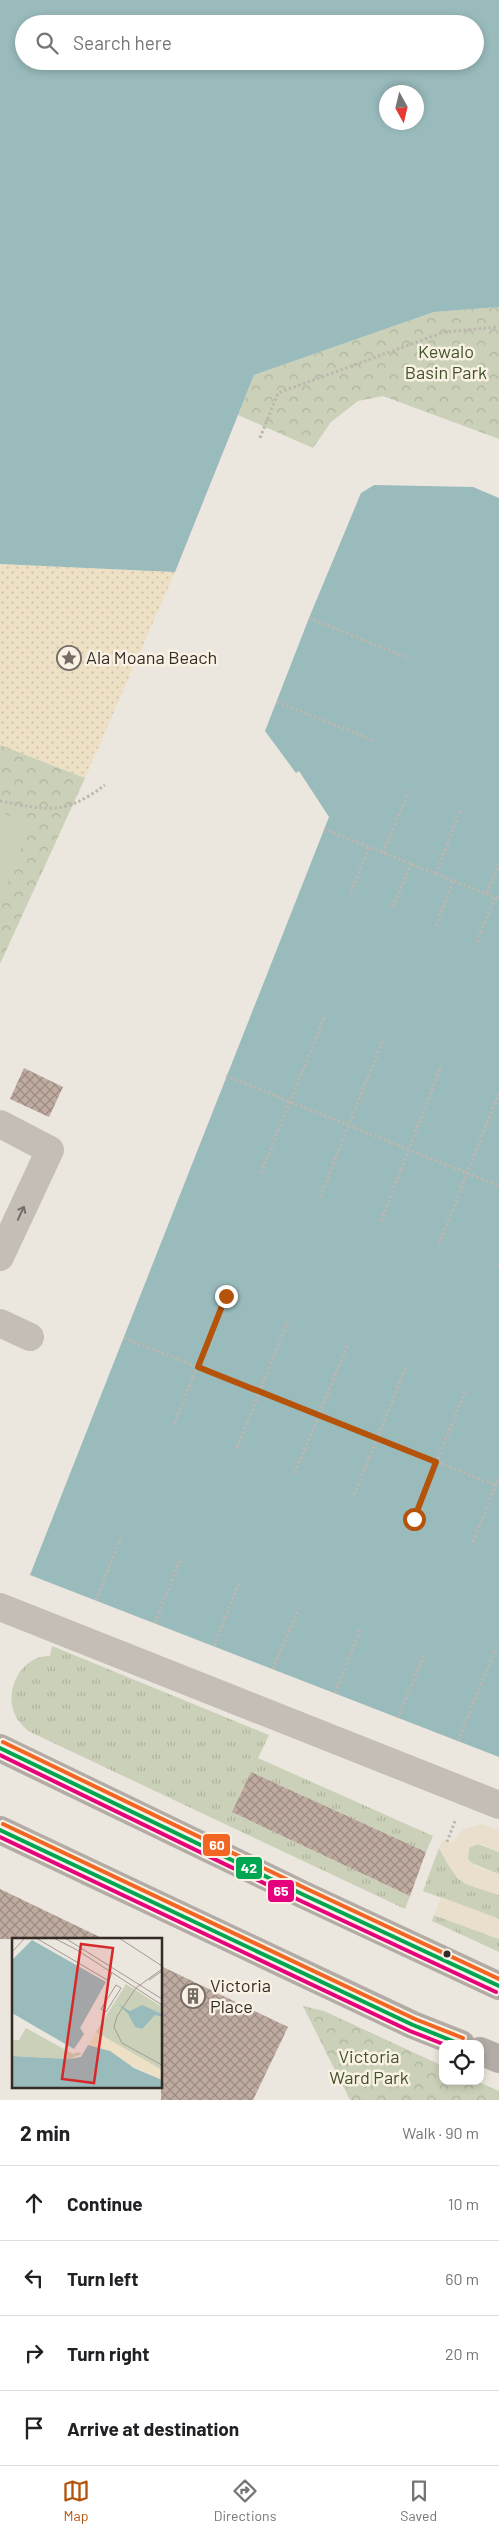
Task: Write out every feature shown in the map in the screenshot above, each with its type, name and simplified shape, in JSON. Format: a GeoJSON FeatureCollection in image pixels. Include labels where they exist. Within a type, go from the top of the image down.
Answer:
{"type":"FeatureCollection","features":[{"type":"Feature","properties":{"kind":"main road"},"geometry":{"type":"LineString","coordinates":[[0,1748],[295,1891],[499,1986]]}},
{"type":"Feature","properties":{"kind":"main road"},"geometry":{"type":"LineString","coordinates":[[0,1830],[413,2025],[451,2040]]}},
{"type":"Feature","properties":{"kind":"main road"},"geometry":{"type":"LineString","coordinates":[[484,2053],[499,2059]]}},
{"type":"Feature","properties":{"kind":"lane"},"geometry":{"type":"LineString","coordinates":[[0,1124],[50,1150],[0,1257]]}},
{"type":"Feature","properties":{"kind":"lane"},"geometry":{"type":"LineString","coordinates":[[0,1323],[30,1337]]}},
{"type":"Feature","properties":{"kind":"lane"},"geometry":{"type":"LineString","coordinates":[[0,1607],[499,1805]]}},
{"type":"Feature","properties":{"kind":"path"},"geometry":{"type":"LineString","coordinates":[[260,438],[278,393],[444,332],[499,327]]}},
{"type":"Feature","properties":{"kind":"path"},"geometry":{"type":"LineString","coordinates":[[309,618],[408,658]]}},
{"type":"Feature","properties":{"kind":"path"},"geometry":{"type":"LineString","coordinates":[[277,702],[375,741]]}},
{"type":"Feature","properties":{"kind":"path"},"geometry":{"type":"LineString","coordinates":[[0,801],[40,809],[63,808],[85,800],[106,785]]}},
{"type":"Feature","properties":{"kind":"path"},"geometry":{"type":"LineString","coordinates":[[383,853],[409,790]]}},
{"type":"Feature","properties":{"kind":"path"},"geometry":{"type":"LineString","coordinates":[[436,874],[461,809]]}},
{"type":"Feature","properties":{"kind":"path"},"geometry":{"type":"LineString","coordinates":[[324,829],[497,898],[477,942]]}},
{"type":"Feature","properties":{"kind":"path"},"geometry":{"type":"LineString","coordinates":[[351,892],[369,847]]}},
{"type":"Feature","properties":{"kind":"path"},"geometry":{"type":"LineString","coordinates":[[393,907],[411,864]]}},
{"type":"Feature","properties":{"kind":"path"},"geometry":{"type":"LineString","coordinates":[[487,894],[499,864]]}},
{"type":"Feature","properties":{"kind":"path"},"geometry":{"type":"LineString","coordinates":[[436,926],[453,881]]}},
{"type":"Feature","properties":{"kind":"path"},"geometry":{"type":"LineString","coordinates":[[261,1173],[324,1018]]}},
{"type":"Feature","properties":{"kind":"path"},"geometry":{"type":"LineString","coordinates":[[320,1197],[382,1042]]}},
{"type":"Feature","properties":{"kind":"path"},"geometry":{"type":"LineString","coordinates":[[381,1221],[442,1066]]}},
{"type":"Feature","properties":{"kind":"path"},"geometry":{"type":"LineString","coordinates":[[226,1076],[499,1186]]}},
{"type":"Feature","properties":{"kind":"path"},"geometry":{"type":"LineString","coordinates":[[439,1244],[499,1093]]}},
{"type":"Feature","properties":{"kind":"path"},"geometry":{"type":"LineString","coordinates":[[174,1424],[226,1296]]}},
{"type":"Feature","properties":{"kind":"path"},"geometry":{"type":"LineString","coordinates":[[236,1448],[288,1321]]}},
{"type":"Feature","properties":{"kind":"path"},"geometry":{"type":"LineString","coordinates":[[124,1338],[260,1390],[377,1439],[496,1485]]}},
{"type":"Feature","properties":{"kind":"path"},"geometry":{"type":"LineString","coordinates":[[295,1473],[348,1344]]}},
{"type":"Feature","properties":{"kind":"path"},"geometry":{"type":"LineString","coordinates":[[354,1495],[406,1367]]}},
{"type":"Feature","properties":{"kind":"path"},"geometry":{"type":"LineString","coordinates":[[414,1519],[465,1391]]}},
{"type":"Feature","properties":{"kind":"path"},"geometry":{"type":"LineString","coordinates":[[472,1542],[499,1476]]}},
{"type":"Feature","properties":{"kind":"path"},"geometry":{"type":"LineString","coordinates":[[96,1600],[121,1537]]}},
{"type":"Feature","properties":{"kind":"path"},"geometry":{"type":"LineString","coordinates":[[155,1623],[180,1560]]}},
{"type":"Feature","properties":{"kind":"path"},"geometry":{"type":"LineString","coordinates":[[214,1646],[239,1583]]}},
{"type":"Feature","properties":{"kind":"path"},"geometry":{"type":"LineString","coordinates":[[273,1669],[299,1608]]}},
{"type":"Feature","properties":{"kind":"path"},"geometry":{"type":"LineString","coordinates":[[335,1693],[360,1630]]}},
{"type":"Feature","properties":{"kind":"path"},"geometry":{"type":"LineString","coordinates":[[458,1741],[496,1647]]}},
{"type":"Feature","properties":{"kind":"path"},"geometry":{"type":"LineString","coordinates":[[398,1718],[424,1653]]}},
{"type":"Feature","properties":{"kind":"path"},"geometry":{"type":"LineString","coordinates":[[447,1842],[455,1821]]}},
{"type":"Feature","properties":{"kind":"green space","name":"Kewalo Basin Park"},"geometry":{"type":"Polygon","coordinates":[[[499,307],[499,439],[383,396],[358,401],[331,422],[313,448],[238,415],[254,375],[434,312],[499,307]]]}},
{"type":"Feature","properties":{"kind":"green space"},"geometry":{"type":"Polygon","coordinates":[[[0,745],[85,778],[0,964],[0,745]]]}},
{"type":"Feature","properties":{"kind":"green space"},"geometry":{"type":"Polygon","coordinates":[[[0,812],[31,824],[0,902],[0,812]]]}},
{"type":"Feature","properties":{"kind":"green space"},"geometry":{"type":"Polygon","coordinates":[[[52,1646],[269,1735],[258,1758],[433,1836],[426,1852],[251,1772],[233,1812],[410,1896],[405,1909],[28,1731],[14,1712],[12,1690],[19,1673],[25,1666],[32,1660],[50,1656],[52,1646]]]}},
{"type":"Feature","properties":{"kind":"green space"},"geometry":{"type":"Polygon","coordinates":[[[478,1844],[499,1852],[499,1874],[469,1862],[467,1855],[469,1848],[478,1844]]]}},
{"type":"Feature","properties":{"kind":"green space"},"geometry":{"type":"Polygon","coordinates":[[[439,1848],[456,1876],[468,1884],[499,1895],[499,1919],[423,1891],[439,1848]]]}},
{"type":"Feature","properties":{"kind":"green space"},"geometry":{"type":"Polygon","coordinates":[[[434,1915],[499,1939],[499,1952],[432,1921],[434,1915]]]}},
{"type":"Feature","properties":{"kind":"green space","name":"Victoria Ward Park"},"geometry":{"type":"Polygon","coordinates":[[[303,2006],[324,2011],[439,2064],[439,2085],[484,2084],[499,2091],[499,2100],[350,2100],[303,2006]]]}},
{"type":"Feature","properties":{"kind":"sand","name":"Ala Moana Beach"},"geometry":{"type":"Polygon","coordinates":[[[0,564],[175,572],[85,778],[0,745],[0,564]]]}},
{"type":"Feature","properties":{"kind":"shaded area"},"geometry":{"type":"Polygon","coordinates":[[[482,1824],[499,1830],[499,1852],[482,1844],[475,1844],[469,1848],[468,1859],[475,1866],[499,1874],[499,1895],[466,1884],[457,1878],[439,1848],[442,1840],[451,1843],[463,1829],[482,1824]]]}},
{"type":"Feature","properties":{"kind":"shaded area"},"geometry":{"type":"Polygon","coordinates":[[[441,1897],[499,1919],[499,1939],[434,1915],[441,1897]]]}},
{"type":"Feature","properties":{"kind":"water"},"geometry":{"type":"Polygon","coordinates":[[[0,0],[499,0],[499,307],[434,312],[254,375],[175,572],[0,564],[0,0]]]}},
{"type":"Feature","properties":{"kind":"water"},"geometry":{"type":"Polygon","coordinates":[[[374,485],[473,487],[499,498],[499,1757],[30,1575],[329,817],[299,771],[296,773],[265,731],[361,493],[374,485]]]}},
{"type":"Feature","properties":{"kind":"building"},"geometry":{"type":"Polygon","coordinates":[[[24,1068],[63,1087],[49,1117],[10,1099],[24,1068]]]}},
{"type":"Feature","properties":{"kind":"building"},"geometry":{"type":"Polygon","coordinates":[[[251,1772],[426,1852],[410,1896],[232,1812],[251,1772]]]}},
{"type":"Feature","properties":{"kind":"building"},"geometry":{"type":"Polygon","coordinates":[[[0,1889],[102,1938],[12,1938],[0,1939],[0,1889]]]}},
{"type":"Feature","properties":{"kind":"building","name":"Victoria Place"},"geometry":{"type":"Polygon","coordinates":[[[162,1966],[288,2027],[253,2100],[161,2100],[162,1966]]]}},
{"type":"Feature","properties":{"kind":"transit line","name":"60"},"geometry":{"type":"LineString","coordinates":[[3,1742],[307,1889],[499,1979]]}},
{"type":"Feature","properties":{"kind":"transit line","name":"42"},"geometry":{"type":"LineString","coordinates":[[0,1748],[304,1895],[499,1986]]}},
{"type":"Feature","properties":{"kind":"transit line","name":"65"},"geometry":{"type":"LineString","coordinates":[[0,1755],[301,1901],[496,1992]]}},
{"type":"Feature","properties":{"kind":"transit line","name":"60"},"geometry":{"type":"LineString","coordinates":[[3,1824],[415,2019],[463,2038]]}},
{"type":"Feature","properties":{"kind":"transit line","name":"42"},"geometry":{"type":"LineString","coordinates":[[0,1830],[413,2025],[450,2040]]}},
{"type":"Feature","properties":{"kind":"transit line","name":"65"},"geometry":{"type":"LineString","coordinates":[[0,1837],[410,2031],[439,2042]]}},
{"type":"Feature","properties":{"kind":"place","name":"Ala Moana Beach"},"geometry":{"type":"Point","coordinates":[69,658]}},
{"type":"Feature","properties":{"kind":"place","name":"Victoria Place"},"geometry":{"type":"Point","coordinates":[193,1996]}},
{"type":"Feature","properties":{"kind":"route"},"geometry":{"type":"LineString","coordinates":[[226,1296],[198,1367],[260,1390],[436,1462],[414,1519]]}}]}
